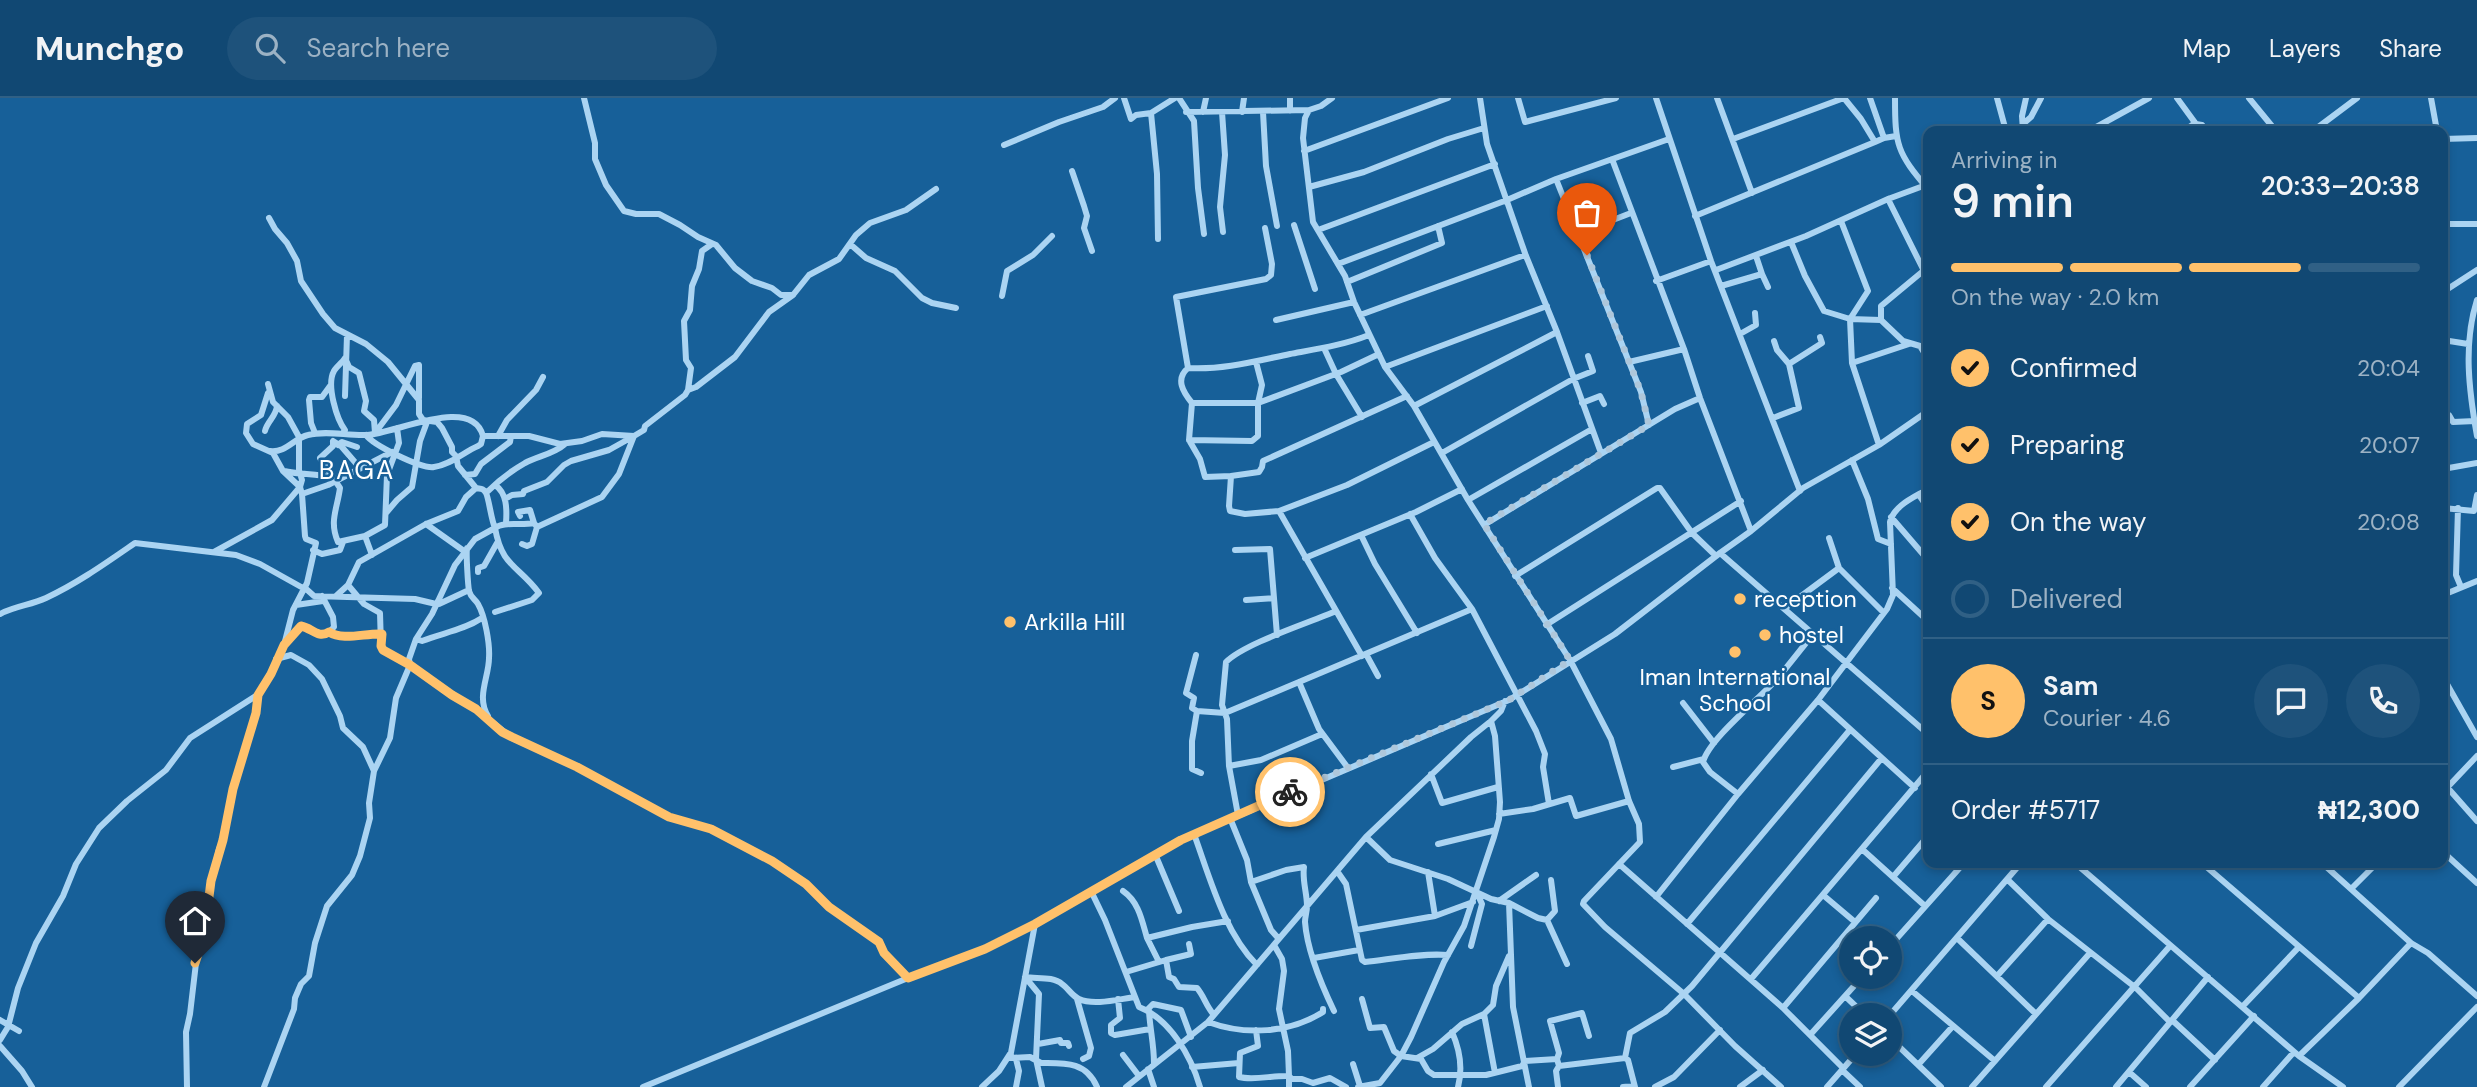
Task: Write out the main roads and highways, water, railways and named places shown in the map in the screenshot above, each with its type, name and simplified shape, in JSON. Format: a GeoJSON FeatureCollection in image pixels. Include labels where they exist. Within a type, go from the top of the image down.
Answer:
{"type":"FeatureCollection","features":[{"type":"Feature","properties":{"kind":"place","name":"reception"},"geometry":{"type":"Point","coordinates":[1740,599]}},
{"type":"Feature","properties":{"kind":"place","name":"Arkilla Hill"},"geometry":{"type":"Point","coordinates":[1010,622]}},
{"type":"Feature","properties":{"kind":"place","name":"hostel"},"geometry":{"type":"Point","coordinates":[1765,635]}},
{"type":"Feature","properties":{"kind":"place","name":"Iman International School"},"geometry":{"type":"Point","coordinates":[1735,652]}},
{"type":"Feature","properties":{"kind":"district","name":"BAGA"},"geometry":{"type":"Point","coordinates":[357,470]}}]}
